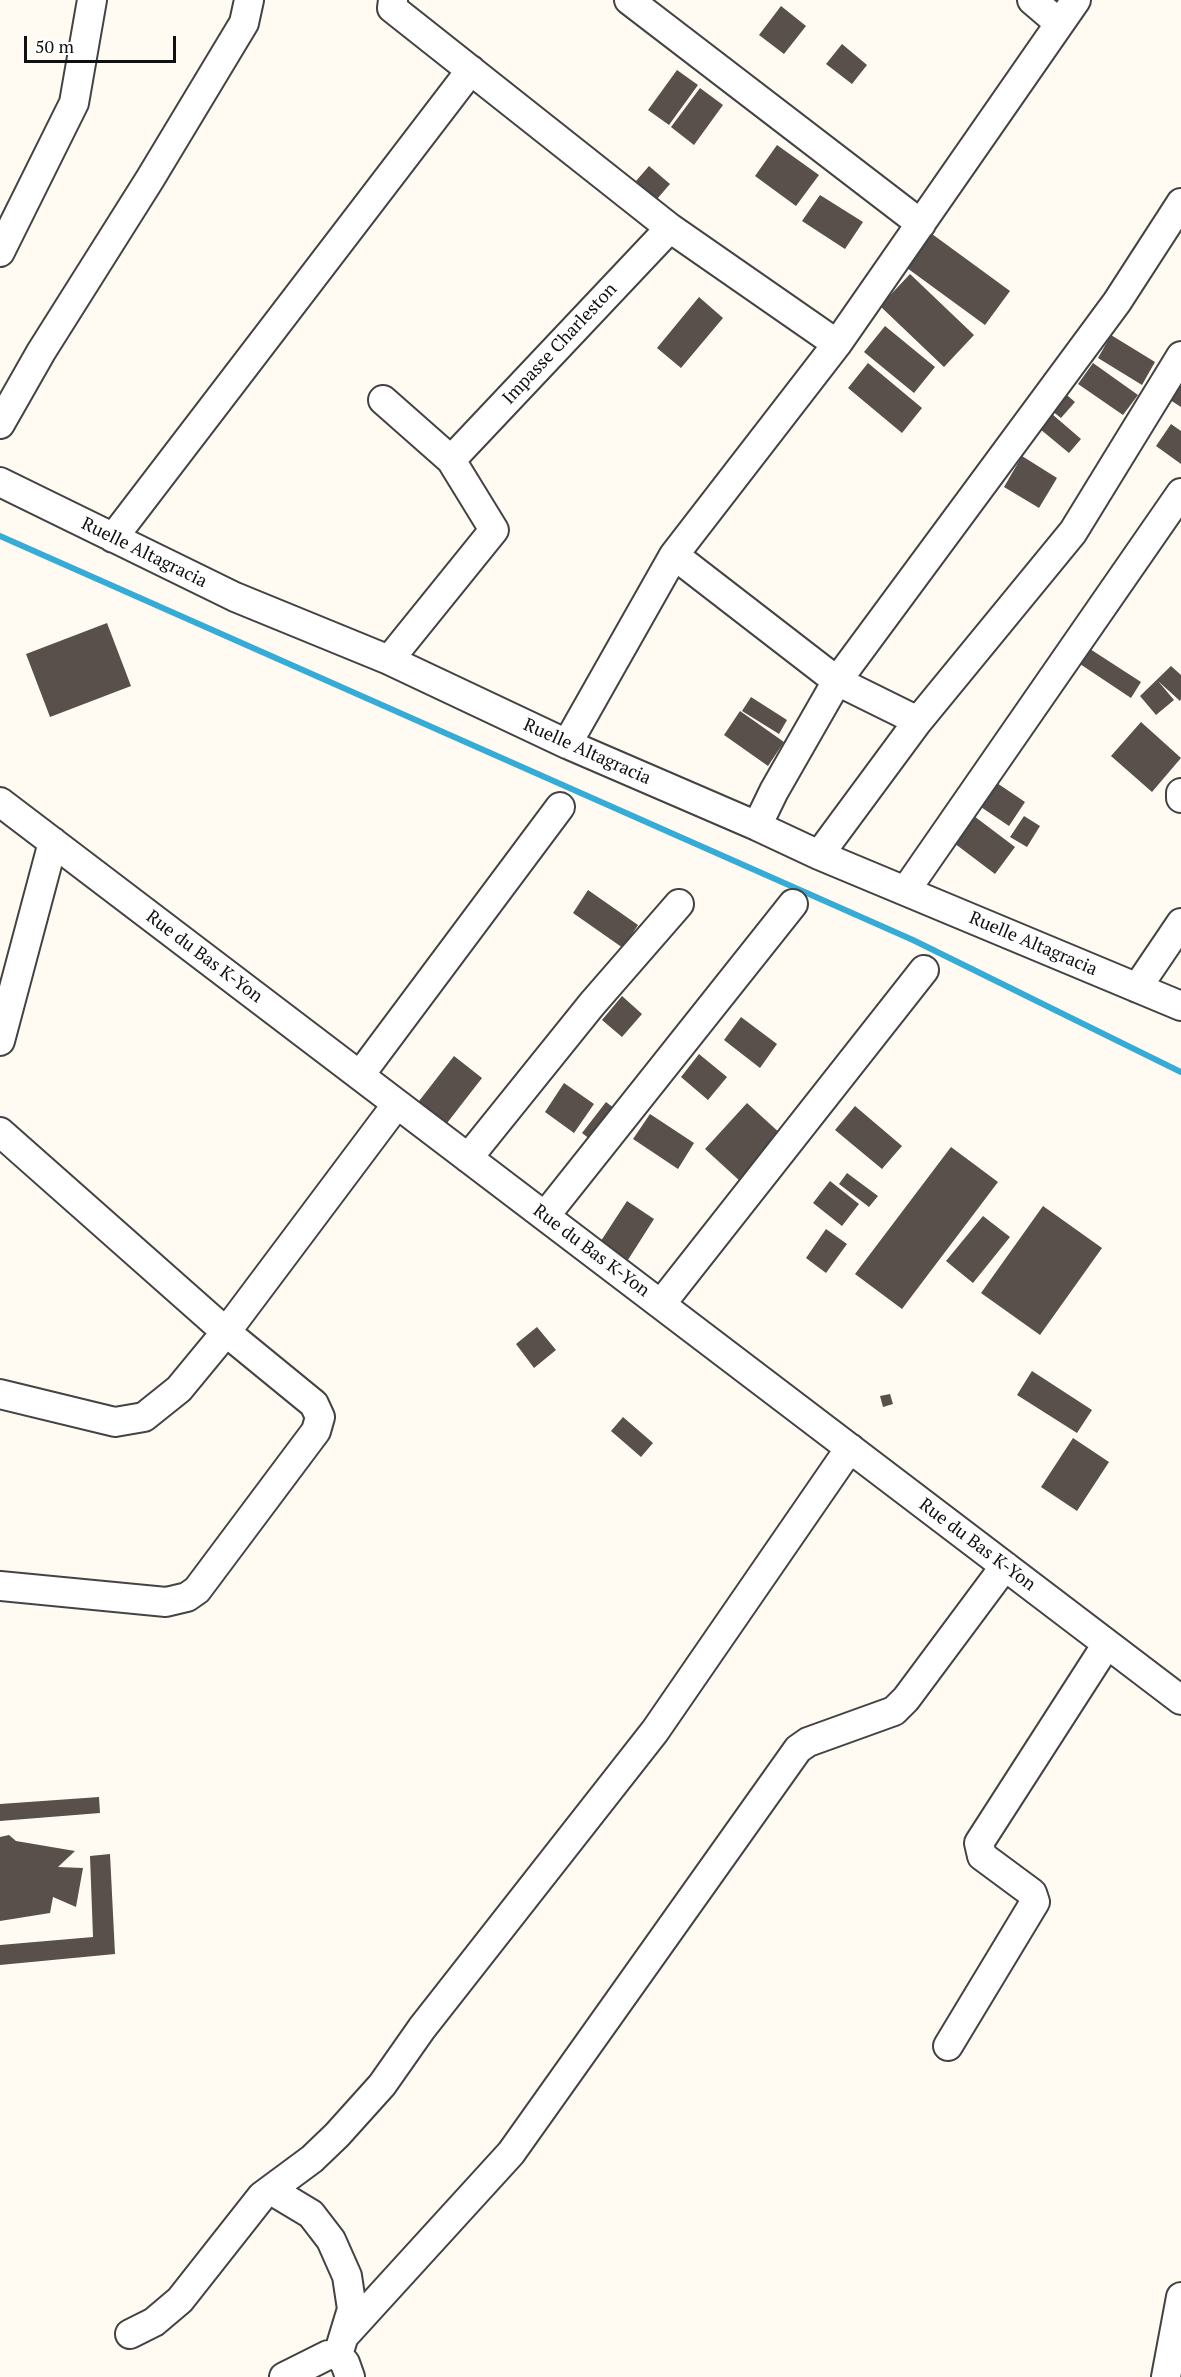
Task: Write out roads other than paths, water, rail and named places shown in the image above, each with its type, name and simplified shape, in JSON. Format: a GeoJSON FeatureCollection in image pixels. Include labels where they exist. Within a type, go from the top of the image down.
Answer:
{"type":"FeatureCollection","features":[{"type":"Feature","properties":{"kind":"street"},"geometry":{"type":"LineString","coordinates":[[0,252],[74,103],[92,0]]}},
{"type":"Feature","properties":{"kind":"street"},"geometry":{"type":"LineString","coordinates":[[0,424],[41,352],[150,180],[244,23],[249,0]]}},
{"type":"Feature","properties":{"kind":"street"},"geometry":{"type":"LineString","coordinates":[[393,0],[392,8],[670,228],[837,344]]}},
{"type":"Feature","properties":{"kind":"street"},"geometry":{"type":"LineString","coordinates":[[629,0],[921,224]]}},
{"type":"Feature","properties":{"kind":"street"},"geometry":{"type":"LineString","coordinates":[[1032,0],[1059,23]]}},
{"type":"Feature","properties":{"kind":"street"},"geometry":{"type":"LineString","coordinates":[[567,744],[674,555],[837,344],[1076,0]]}},
{"type":"Feature","properties":{"kind":"street"},"geometry":{"type":"LineString","coordinates":[[113,538],[471,70]]}},
{"type":"Feature","properties":{"kind":"street"},"geometry":{"type":"LineString","coordinates":[[758,826],[774,791],[837,681],[1117,302],[1181,203]]}},
{"type":"Feature","properties":{"kind":"street","name":"Impasse Charleston"},"geometry":{"type":"LineString","coordinates":[[451,460],[670,228]]}},
{"type":"Feature","properties":{"kind":"street"},"geometry":{"type":"LineString","coordinates":[[819,855],[918,721],[1073,532],[1181,356]]}},
{"type":"Feature","properties":{"kind":"street"},"geometry":{"type":"LineString","coordinates":[[383,400],[451,460],[495,530],[389,660]]}},
{"type":"Feature","properties":{"kind":"street","name":"Ruelle Altagracia"},"geometry":{"type":"LineString","coordinates":[[0,482],[235,597],[389,660],[567,744],[758,826],[819,855],[1181,1006]]}},
{"type":"Feature","properties":{"kind":"street"},"geometry":{"type":"LineString","coordinates":[[906,890],[1181,493]]}},
{"type":"Feature","properties":{"kind":"street"},"geometry":{"type":"LineString","coordinates":[[674,555],[837,681],[918,721]]}},
{"type":"Feature","properties":{"kind":"street"},"geometry":{"type":"LineString","coordinates":[[1181,793],[1181,798]]}},
{"type":"Feature","properties":{"kind":"street","name":"Rue du Bas K-Yon"},"geometry":{"type":"LineString","coordinates":[[0,802],[1181,1700]]}},
{"type":"Feature","properties":{"kind":"street"},"geometry":{"type":"LineString","coordinates":[[360,1075],[560,807]]}},
{"type":"Feature","properties":{"kind":"street"},"geometry":{"type":"LineString","coordinates":[[0,1041],[53,842]]}},
{"type":"Feature","properties":{"kind":"street"},"geometry":{"type":"LineString","coordinates":[[468,1158],[592,1004],[679,904]]}},
{"type":"Feature","properties":{"kind":"street"},"geometry":{"type":"LineString","coordinates":[[545,1216],[793,904]]}},
{"type":"Feature","properties":{"kind":"street"},"geometry":{"type":"LineString","coordinates":[[1137,988],[1181,923]]}},
{"type":"Feature","properties":{"kind":"street"},"geometry":{"type":"LineString","coordinates":[[661,1304],[924,970]]}},
{"type":"Feature","properties":{"kind":"street"},"geometry":{"type":"LineString","coordinates":[[0,1394],[115,1422],[144,1417],[179,1389],[226,1332],[397,1104]]}},
{"type":"Feature","properties":{"kind":"street"},"geometry":{"type":"LineString","coordinates":[[0,1132],[226,1332],[314,1404],[320,1417],[316,1431],[197,1590],[187,1597],[166,1602],[0,1586]]}},
{"type":"Feature","properties":{"kind":"street"},"geometry":{"type":"LineString","coordinates":[[130,2334],[154,2322],[180,2300],[262,2196],[312,2159],[338,2135],[382,2085],[422,2028],[655,1731],[850,1448]]}},
{"type":"Feature","properties":{"kind":"street"},"geometry":{"type":"LineString","coordinates":[[344,2356],[511,2153],[798,1749],[808,1742],[894,1710],[906,1700],[1005,1566]]}},
{"type":"Feature","properties":{"kind":"street"},"geometry":{"type":"LineString","coordinates":[[948,2046],[1035,1902],[1032,1893],[982,1856],[979,1843],[1107,1644]]}},
{"type":"Feature","properties":{"kind":"street"},"geometry":{"type":"LineString","coordinates":[[271,2190],[311,2214],[331,2240],[347,2276],[352,2309],[344,2356]]}},
{"type":"Feature","properties":{"kind":"street"},"geometry":{"type":"LineString","coordinates":[[1166,2377],[1181,2297]]}},
{"type":"Feature","properties":{"kind":"street"},"geometry":{"type":"LineString","coordinates":[[285,2377],[328,2355],[344,2356]]}},
{"type":"Feature","properties":{"kind":"waterway"},"geometry":{"type":"LineString","coordinates":[[0,536],[913,940],[1181,1072]]}}]}
